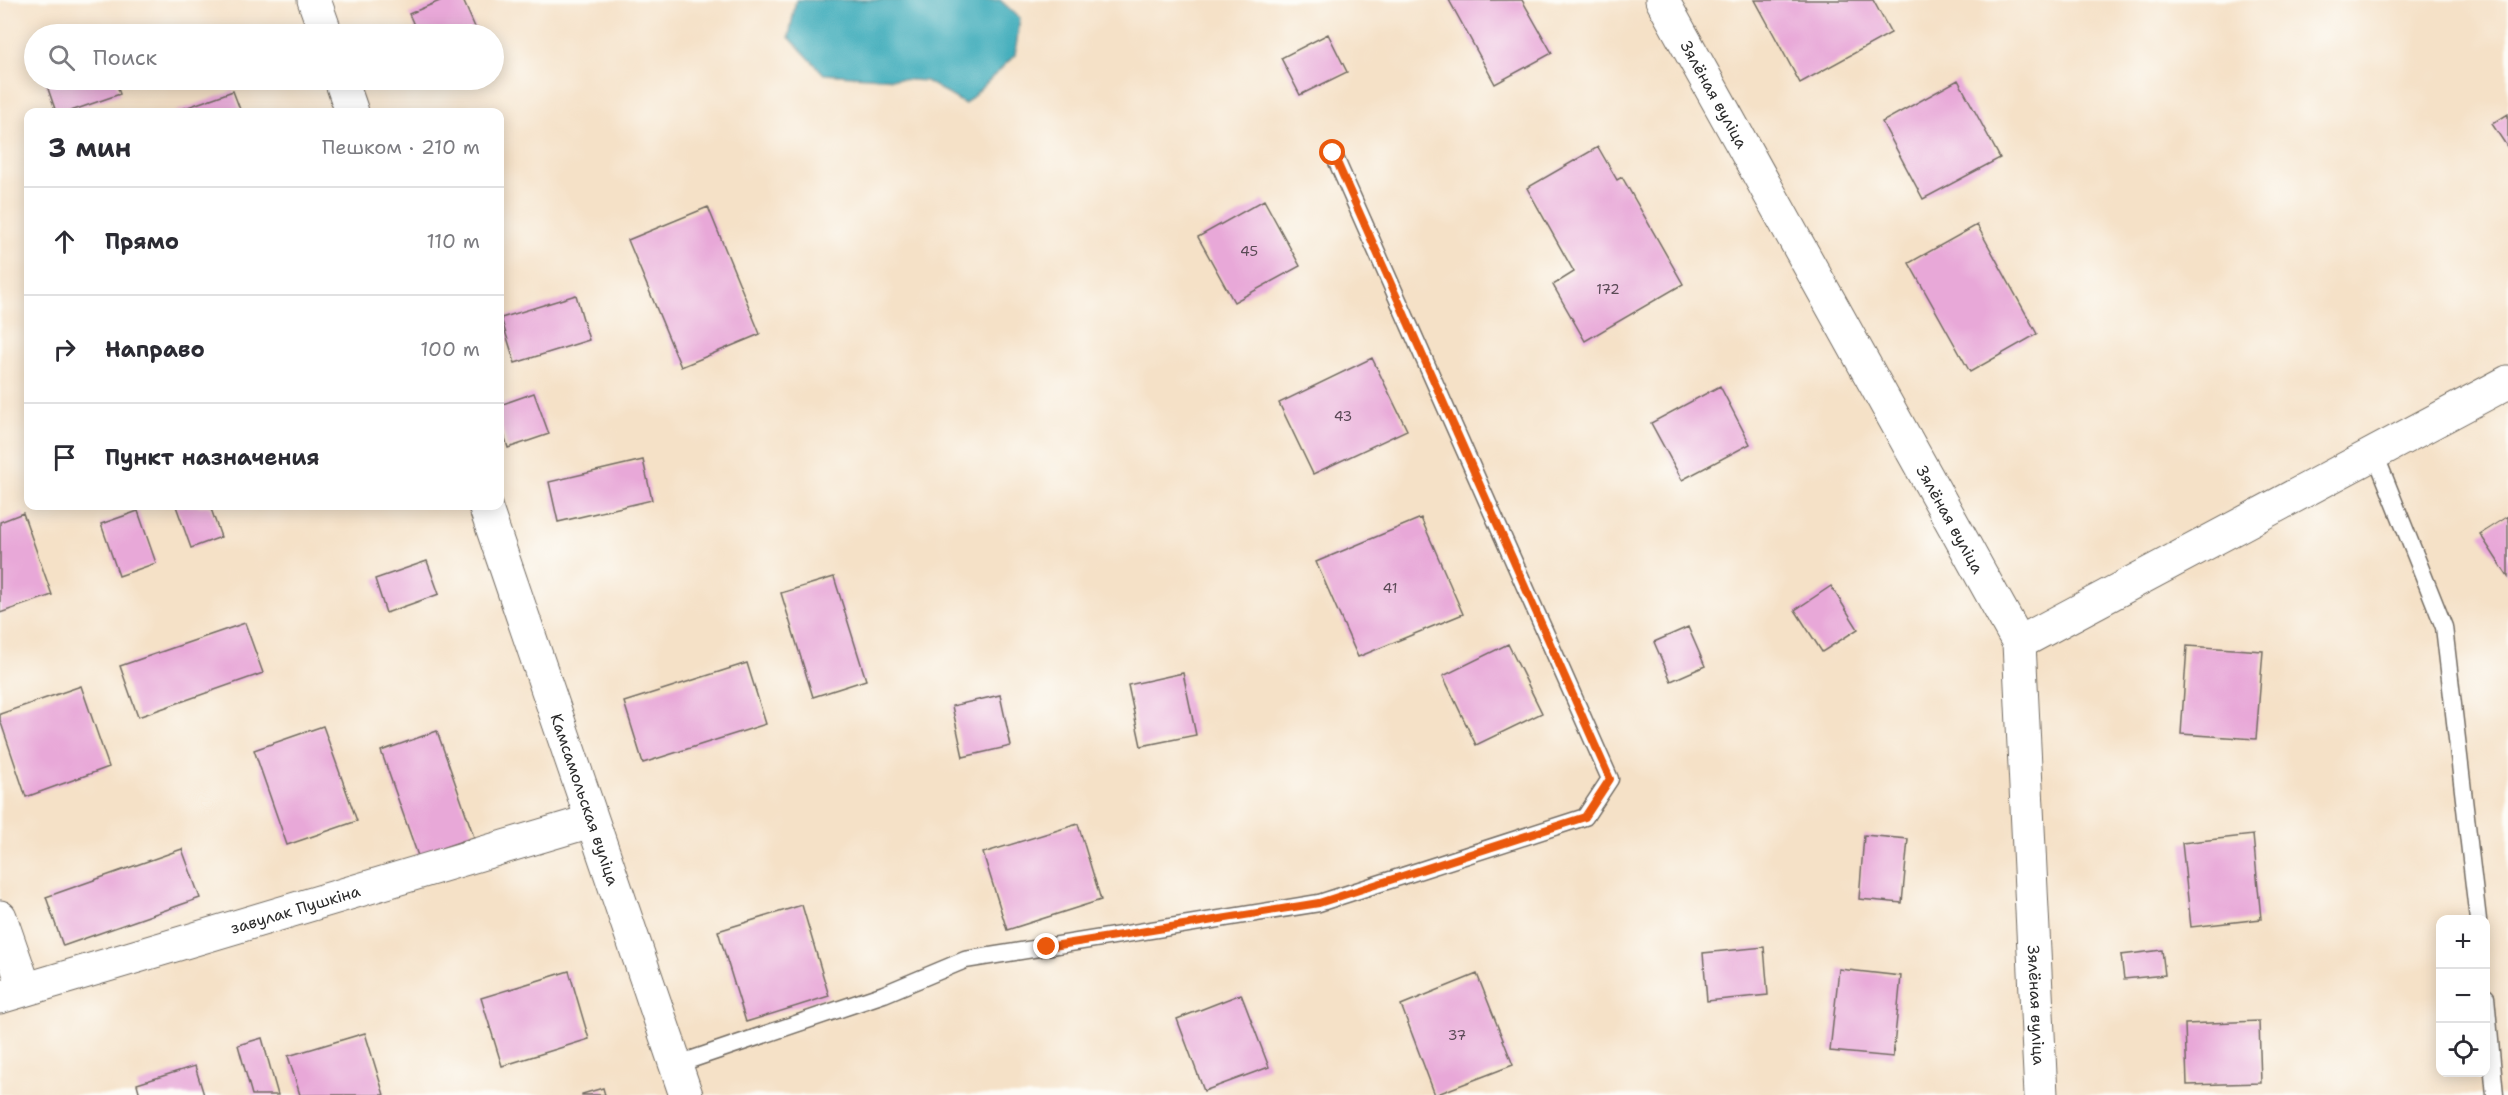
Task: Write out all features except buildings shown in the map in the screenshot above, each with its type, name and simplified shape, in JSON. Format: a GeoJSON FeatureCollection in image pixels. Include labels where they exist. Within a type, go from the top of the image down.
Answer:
{"type":"FeatureCollection","features":[{"type":"Feature","properties":{"kind":"street"},"geometry":{"type":"LineString","coordinates":[[314,0],[322,24]]}},
{"type":"Feature","properties":{"kind":"street","name":"Зялёная вуліца"},"geometry":{"type":"LineString","coordinates":[[1662,0],[2019,643],[2041,1095]]}},
{"type":"Feature","properties":{"kind":"street"},"geometry":{"type":"LineString","coordinates":[[344,90],[351,108]]}},
{"type":"Feature","properties":{"kind":"street"},"geometry":{"type":"LineString","coordinates":[[2019,643],[2508,382]]}},
{"type":"Feature","properties":{"kind":"street","name":"Камсамольская вуліца"},"geometry":{"type":"LineString","coordinates":[[485,510],[686,1095]]}},
{"type":"Feature","properties":{"kind":"street","name":"завулак Пушкіна"},"geometry":{"type":"LineString","coordinates":[[13,993],[591,821]]}},
{"type":"Feature","properties":{"kind":"street"},"geometry":{"type":"LineString","coordinates":[[0,917],[13,993]]}},
{"type":"Feature","properties":{"kind":"lane"},"geometry":{"type":"LineString","coordinates":[[675,1065],[884,994],[965,960],[1319,903],[1585,817],[1610,779],[1333,153]]}},
{"type":"Feature","properties":{"kind":"lane"},"geometry":{"type":"LineString","coordinates":[[2375,454],[2444,627],[2477,915]]}},
{"type":"Feature","properties":{"kind":"lane"},"geometry":{"type":"LineString","coordinates":[[2489,1023],[2496,1095]]}},
{"type":"Feature","properties":{"kind":"water"},"geometry":{"type":"Polygon","coordinates":[[[796,0],[1000,0],[1020,18],[1015,55],[965,104],[926,81],[824,74],[789,37],[796,0]]]}},
{"type":"Feature","properties":{"kind":"route"},"geometry":{"type":"LineString","coordinates":[[1047,947],[1319,903],[1585,817],[1610,779],[1333,153]]}}]}
